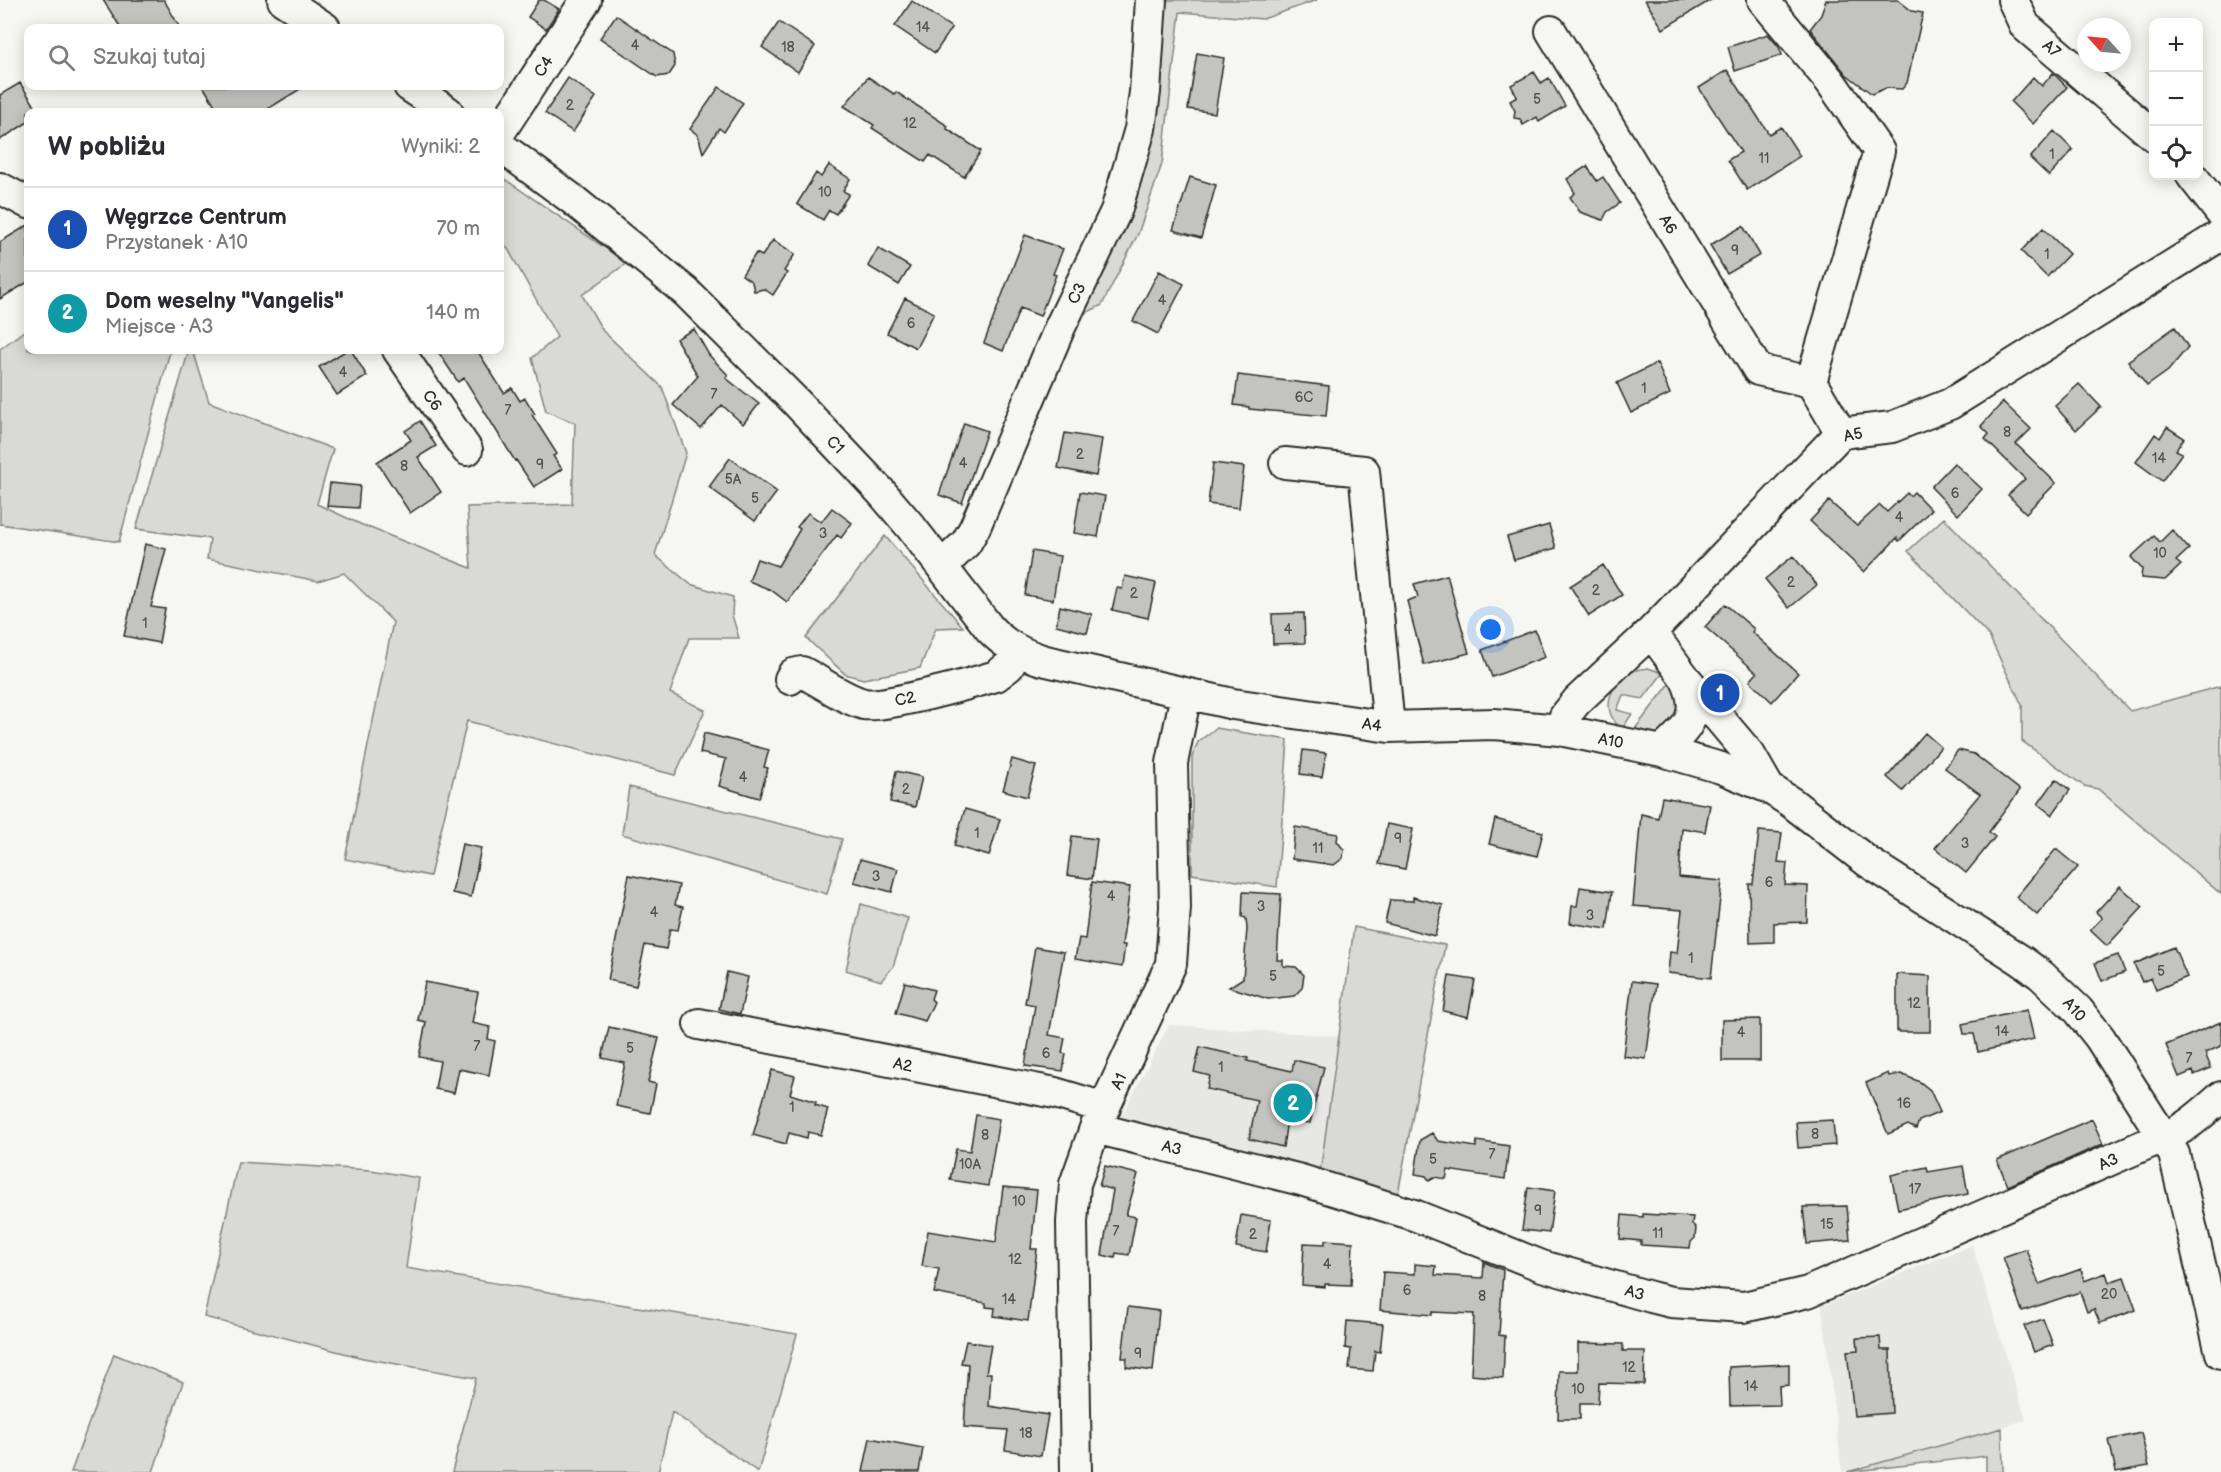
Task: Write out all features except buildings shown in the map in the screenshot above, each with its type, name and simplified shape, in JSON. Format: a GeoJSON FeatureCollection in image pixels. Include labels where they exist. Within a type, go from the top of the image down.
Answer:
{"type":"FeatureCollection","features":[{"type":"Feature","properties":{"kind":"street"},"geometry":{"type":"LineString","coordinates":[[283,0],[319,24]]}},
{"type":"Feature","properties":{"kind":"street","name":"C4"},"geometry":{"type":"LineString","coordinates":[[504,126],[586,0]]}},
{"type":"Feature","properties":{"kind":"street","name":"C3"},"geometry":{"type":"LineString","coordinates":[[942,566],[966,543],[975,527],[1060,327],[1116,211],[1140,129],[1145,92],[1150,0]]}},
{"type":"Feature","properties":{"kind":"street"},"geometry":{"type":"LineString","coordinates":[[1763,0],[1830,81],[1879,151],[1811,382],[1840,433]]}},
{"type":"Feature","properties":{"kind":"street","name":"A7"},"geometry":{"type":"LineString","coordinates":[[2013,0],[2025,26],[2149,132]]}},
{"type":"Feature","properties":{"kind":"street","name":"A6"},"geometry":{"type":"LineString","coordinates":[[1551,31],[1758,370],[1811,382]]}},
{"type":"Feature","properties":{"kind":"street"},"geometry":{"type":"LineString","coordinates":[[415,90],[442,108]]}},
{"type":"Feature","properties":{"kind":"street","name":"C1"},"geometry":{"type":"LineString","coordinates":[[504,149],[572,198],[686,292],[798,404],[911,527],[999,639],[1016,650],[1042,660],[1185,694]]}},
{"type":"Feature","properties":{"kind":"street"},"geometry":{"type":"LineString","coordinates":[[2195,180],[2221,213]]}},
{"type":"Feature","properties":{"kind":"street"},"geometry":{"type":"LineString","coordinates":[[0,188],[24,201]]}},
{"type":"Feature","properties":{"kind":"street","name":"A5"},"geometry":{"type":"LineString","coordinates":[[1560,730],[1565,716],[1577,701],[1651,632],[1840,433],[1892,427],[1950,404],[2221,235]]}},
{"type":"Feature","properties":{"kind":"street","name":"C6"},"geometry":{"type":"LineString","coordinates":[[401,354],[468,450]]}},
{"type":"Feature","properties":{"kind":"street"},"geometry":{"type":"LineString","coordinates":[[1285,463],[1364,471],[1389,727]]}},
{"type":"Feature","properties":{"kind":"street","name":"A10"},"geometry":{"type":"LineString","coordinates":[[1651,632],[1685,678],[1750,755],[1769,788]]}},
{"type":"Feature","properties":{"kind":"street","name":"C2"},"geometry":{"type":"LineString","coordinates":[[790,679],[793,674],[802,672],[855,701],[868,705],[996,676],[1009,666],[1016,650]]}},
{"type":"Feature","properties":{"kind":"street","name":"A10"},"geometry":{"type":"LineString","coordinates":[[1662,751],[1679,736],[1689,723],[1693,700],[1685,678]]}},
{"type":"Feature","properties":{"kind":"street","name":"A4"},"geometry":{"type":"LineString","coordinates":[[1185,694],[1242,706],[1389,727],[1494,724],[1560,730]]}},
{"type":"Feature","properties":{"kind":"street","name":"A1"},"geometry":{"type":"LineString","coordinates":[[1076,1472],[1072,1222],[1075,1184],[1100,1118],[1171,964],[1175,908],[1172,763],[1185,694]]}},
{"type":"Feature","properties":{"kind":"street","name":"A10"},"geometry":{"type":"LineString","coordinates":[[1560,730],[1662,751],[1721,768],[1769,788],[1792,802],[1868,862],[2022,961],[2049,982],[2078,1010],[2100,1038],[2174,1154],[2221,1353]]}},
{"type":"Feature","properties":{"kind":"street","name":"A2"},"geometry":{"type":"LineString","coordinates":[[699,1024],[1055,1093],[1100,1118]]}},
{"type":"Feature","properties":{"kind":"street","name":"A3"},"geometry":{"type":"LineString","coordinates":[[1100,1118],[1414,1215],[1542,1266],[1671,1302],[1744,1307],[1808,1292],[2149,1143],[2165,1139],[2191,1124],[2221,1097]]}},
{"type":"Feature","properties":{"kind":"shaded area"},"geometry":{"type":"Polygon","coordinates":[[[1160,0],[1317,0],[1263,19],[1180,12],[1162,164],[1138,234],[1102,305],[1082,315],[1133,212],[1153,136],[1159,102],[1160,0]]]}},
{"type":"Feature","properties":{"kind":"shaded area"},"geometry":{"type":"Polygon","coordinates":[[[504,179],[627,263],[582,295],[603,331],[662,387],[686,453],[655,555],[690,584],[733,597],[732,615],[739,638],[689,638],[670,693],[705,710],[675,775],[467,721],[430,876],[345,859],[393,622],[344,573],[318,581],[207,559],[210,539],[136,529],[188,354],[194,354],[209,402],[333,449],[317,504],[360,524],[471,568],[467,507],[572,504],[575,423],[546,411],[532,358],[557,337],[504,244],[504,179]]]}},
{"type":"Feature","properties":{"kind":"shaded area"},"geometry":{"type":"Polygon","coordinates":[[[24,331],[24,354],[170,354],[119,542],[0,524],[0,349],[24,331]]]}},
{"type":"Feature","properties":{"kind":"shaded area"},"geometry":{"type":"Polygon","coordinates":[[[1944,518],[2130,711],[2221,686],[2221,894],[2098,789],[2084,786],[2022,741],[2022,705],[1989,636],[1908,551],[1944,518]]]}},
{"type":"Feature","properties":{"kind":"shaded area"},"geometry":{"type":"Polygon","coordinates":[[[885,536],[963,627],[936,628],[920,668],[863,679],[845,674],[806,638],[885,536]]]}},
{"type":"Feature","properties":{"kind":"shaded area"},"geometry":{"type":"Polygon","coordinates":[[[1648,668],[1663,673],[1643,699],[1623,695],[1617,710],[1632,714],[1622,729],[1615,722],[1609,706],[1613,689],[1625,676],[1636,670],[1648,668]]]}},
{"type":"Feature","properties":{"kind":"shaded area"},"geometry":{"type":"Polygon","coordinates":[[[1671,682],[1675,686],[1682,713],[1671,726],[1661,733],[1649,736],[1631,734],[1671,682]]]}},
{"type":"Feature","properties":{"kind":"shaded area"},"geometry":{"type":"Polygon","coordinates":[[[1216,728],[1288,740],[1277,887],[1192,874],[1192,757],[1198,742],[1216,728]]]}},
{"type":"Feature","properties":{"kind":"shaded area"},"geometry":{"type":"Polygon","coordinates":[[[629,787],[842,839],[827,894],[622,834],[629,787]]]}},
{"type":"Feature","properties":{"kind":"shaded area"},"geometry":{"type":"Polygon","coordinates":[[[861,904],[908,918],[893,967],[881,981],[846,970],[861,904]]]}},
{"type":"Feature","properties":{"kind":"shaded area"},"geometry":{"type":"Polygon","coordinates":[[[1354,927],[1445,945],[1397,1199],[1320,1174],[1354,927]]]}},
{"type":"Feature","properties":{"kind":"shaded area"},"geometry":{"type":"Polygon","coordinates":[[[1169,1025],[1339,1036],[1320,1174],[1119,1121],[1169,1025]]]}},
{"type":"Feature","properties":{"kind":"shaded area"},"geometry":{"type":"Polygon","coordinates":[[[238,1162],[371,1170],[419,1178],[406,1268],[797,1334],[758,1472],[672,1412],[658,1472],[452,1472],[476,1378],[363,1358],[204,1317],[238,1162]]]}},
{"type":"Feature","properties":{"kind":"shaded area"},"geometry":{"type":"Polygon","coordinates":[[[1972,1245],[2026,1420],[1842,1472],[1822,1306],[1972,1245]]]}},
{"type":"Feature","properties":{"kind":"shaded area"},"geometry":{"type":"Polygon","coordinates":[[[114,1354],[183,1382],[153,1472],[71,1472],[114,1354]]]}},
{"type":"Feature","properties":{"kind":"shaded area"},"geometry":{"type":"Polygon","coordinates":[[[2002,1428],[2003,1472],[1986,1472],[1986,1456],[1847,1472],[2002,1428]]]}},
{"type":"Feature","properties":{"kind":"place","name":"Węgrzce Centrum"},"geometry":{"type":"Point","coordinates":[1720,693]}},
{"type":"Feature","properties":{"kind":"place","name":"Dom weselny \"Vangelis\""},"geometry":{"type":"Point","coordinates":[1293,1103]}}]}
